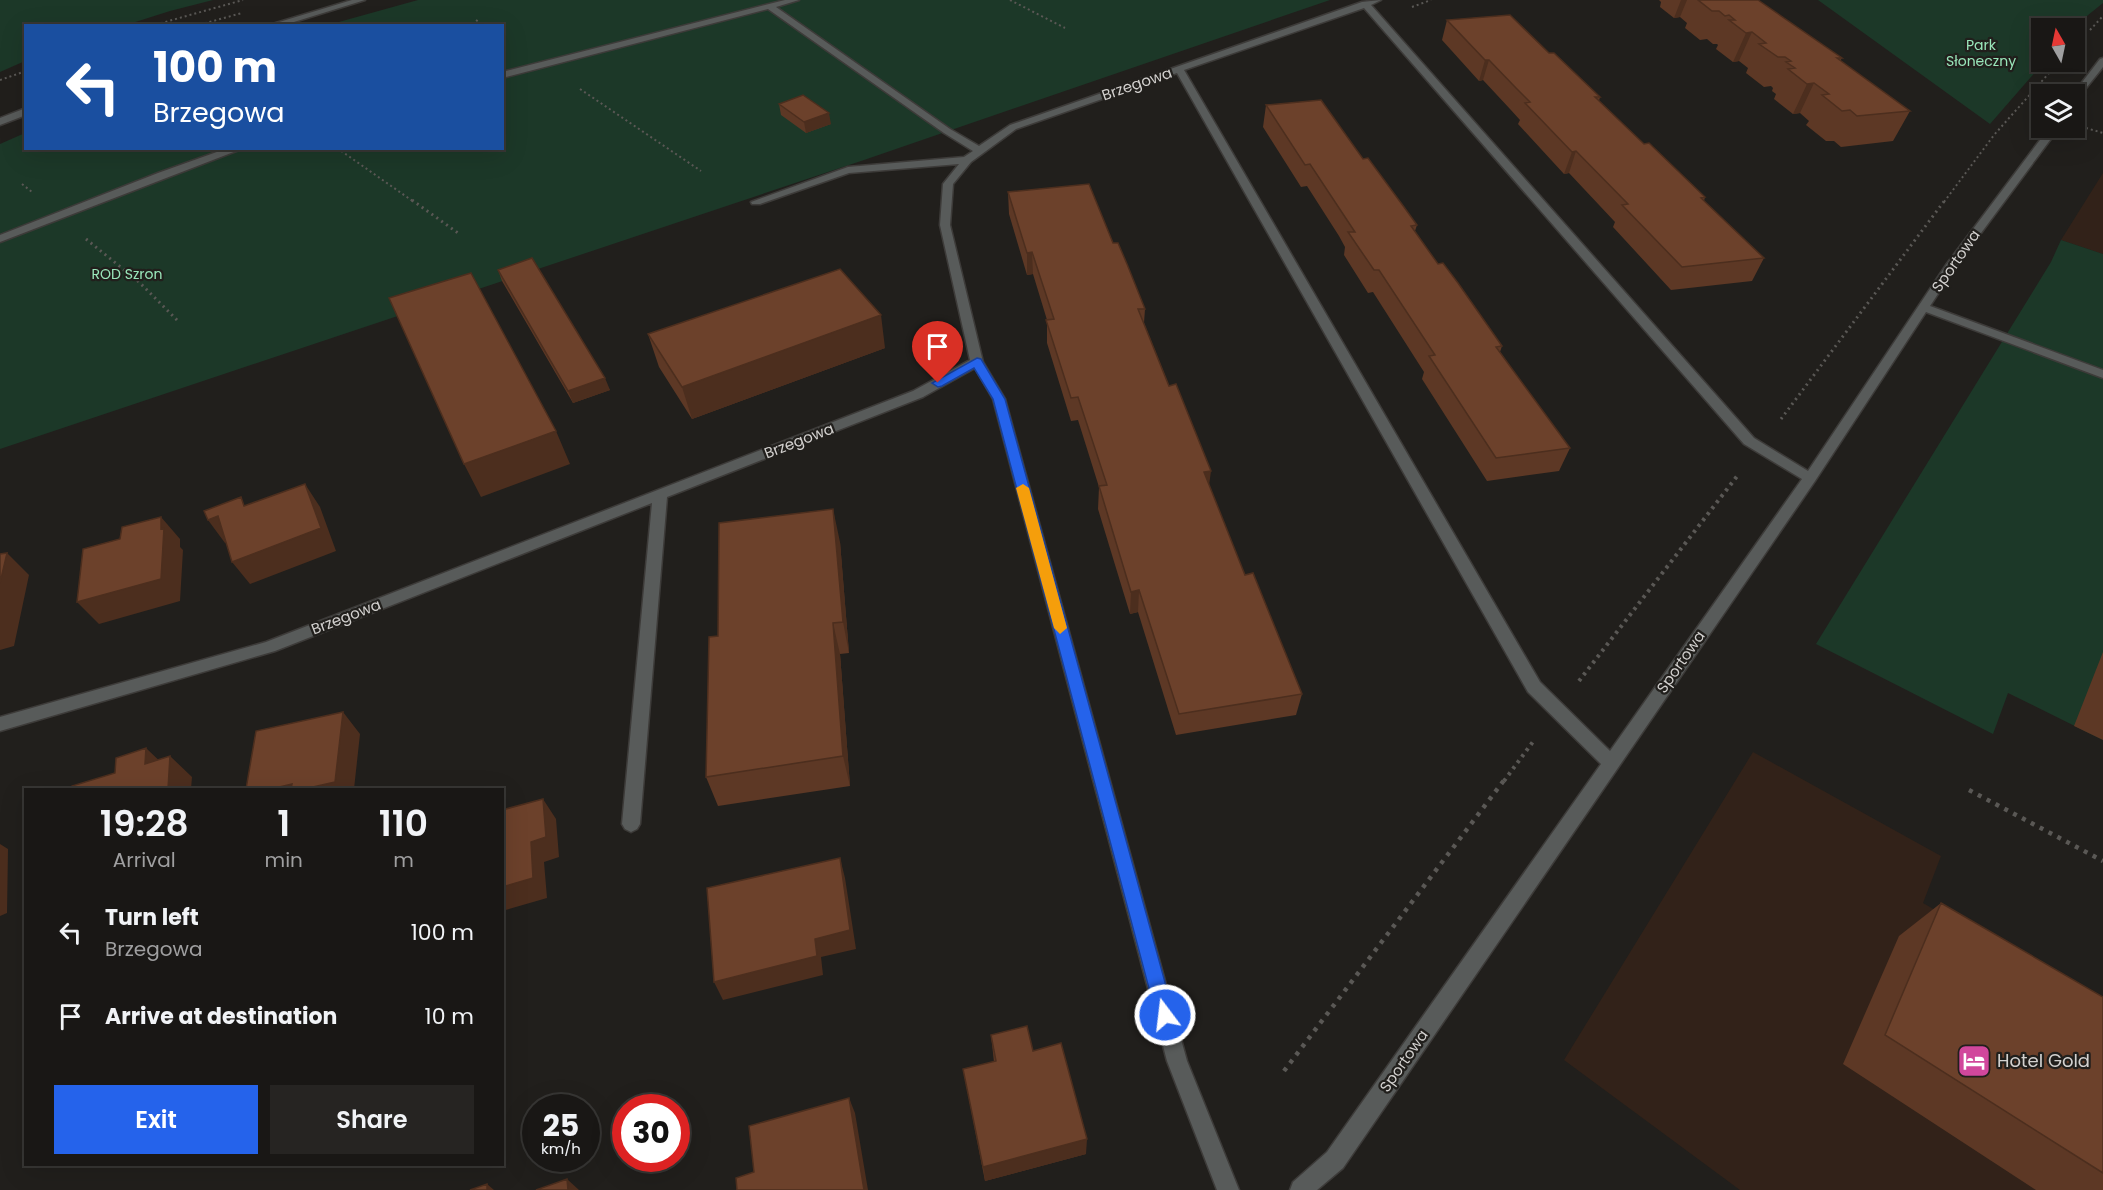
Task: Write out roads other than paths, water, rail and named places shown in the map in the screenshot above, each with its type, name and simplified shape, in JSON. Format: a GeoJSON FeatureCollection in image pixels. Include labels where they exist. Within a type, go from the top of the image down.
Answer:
{"type":"FeatureCollection","features":[{"type":"Feature","properties":{"kind":"street"},"geometry":{"type":"LineString","coordinates":[[277,24],[361,0]]}},
{"type":"Feature","properties":{"kind":"street"},"geometry":{"type":"LineString","coordinates":[[504,74],[795,0]]}},
{"type":"Feature","properties":{"kind":"street"},"geometry":{"type":"LineString","coordinates":[[1371,2],[1749,441],[1809,478]]}},
{"type":"Feature","properties":{"kind":"street","name":"Brzegowa"},"geometry":{"type":"LineString","coordinates":[[0,723],[268,647],[918,394],[977,362],[945,225],[948,184],[967,160],[1013,127],[1371,2]]}},
{"type":"Feature","properties":{"kind":"street"},"geometry":{"type":"LineString","coordinates":[[769,6],[947,131],[980,151]]}},
{"type":"Feature","properties":{"kind":"street"},"geometry":{"type":"LineString","coordinates":[[2085,85],[2103,61]]}},
{"type":"Feature","properties":{"kind":"street"},"geometry":{"type":"LineString","coordinates":[[1179,69],[1534,687],[1611,763]]}},
{"type":"Feature","properties":{"kind":"street"},"geometry":{"type":"LineString","coordinates":[[0,122],[24,112]]}},
{"type":"Feature","properties":{"kind":"street","name":"Sportowa"},"geometry":{"type":"LineString","coordinates":[[1301,1190],[1335,1160],[1809,478],[1925,308],[1950,267],[2047,138]]}},
{"type":"Feature","properties":{"kind":"street"},"geometry":{"type":"LineString","coordinates":[[0,239],[162,175],[233,150]]}},
{"type":"Feature","properties":{"kind":"street"},"geometry":{"type":"LineString","coordinates":[[756,202],[848,170],[967,160]]}},
{"type":"Feature","properties":{"kind":"street"},"geometry":{"type":"LineString","coordinates":[[1925,308],[2103,374]]}},
{"type":"Feature","properties":{"kind":"street"},"geometry":{"type":"LineString","coordinates":[[977,362],[999,399],[1178,1061],[1228,1190]]}},
{"type":"Feature","properties":{"kind":"street"},"geometry":{"type":"LineString","coordinates":[[631,824],[660,495]]}},
{"type":"Feature","properties":{"kind":"place","name":"Hotel Gold"},"geometry":{"type":"Point","coordinates":[1974,1061]}},
{"type":"Feature","properties":{"kind":"park label","name":"Park Słoneczny"},"geometry":{"type":"Point","coordinates":[1981,54]}},
{"type":"Feature","properties":{"kind":"park label","name":"ROD Szron"},"geometry":{"type":"Point","coordinates":[127,274]}}]}
